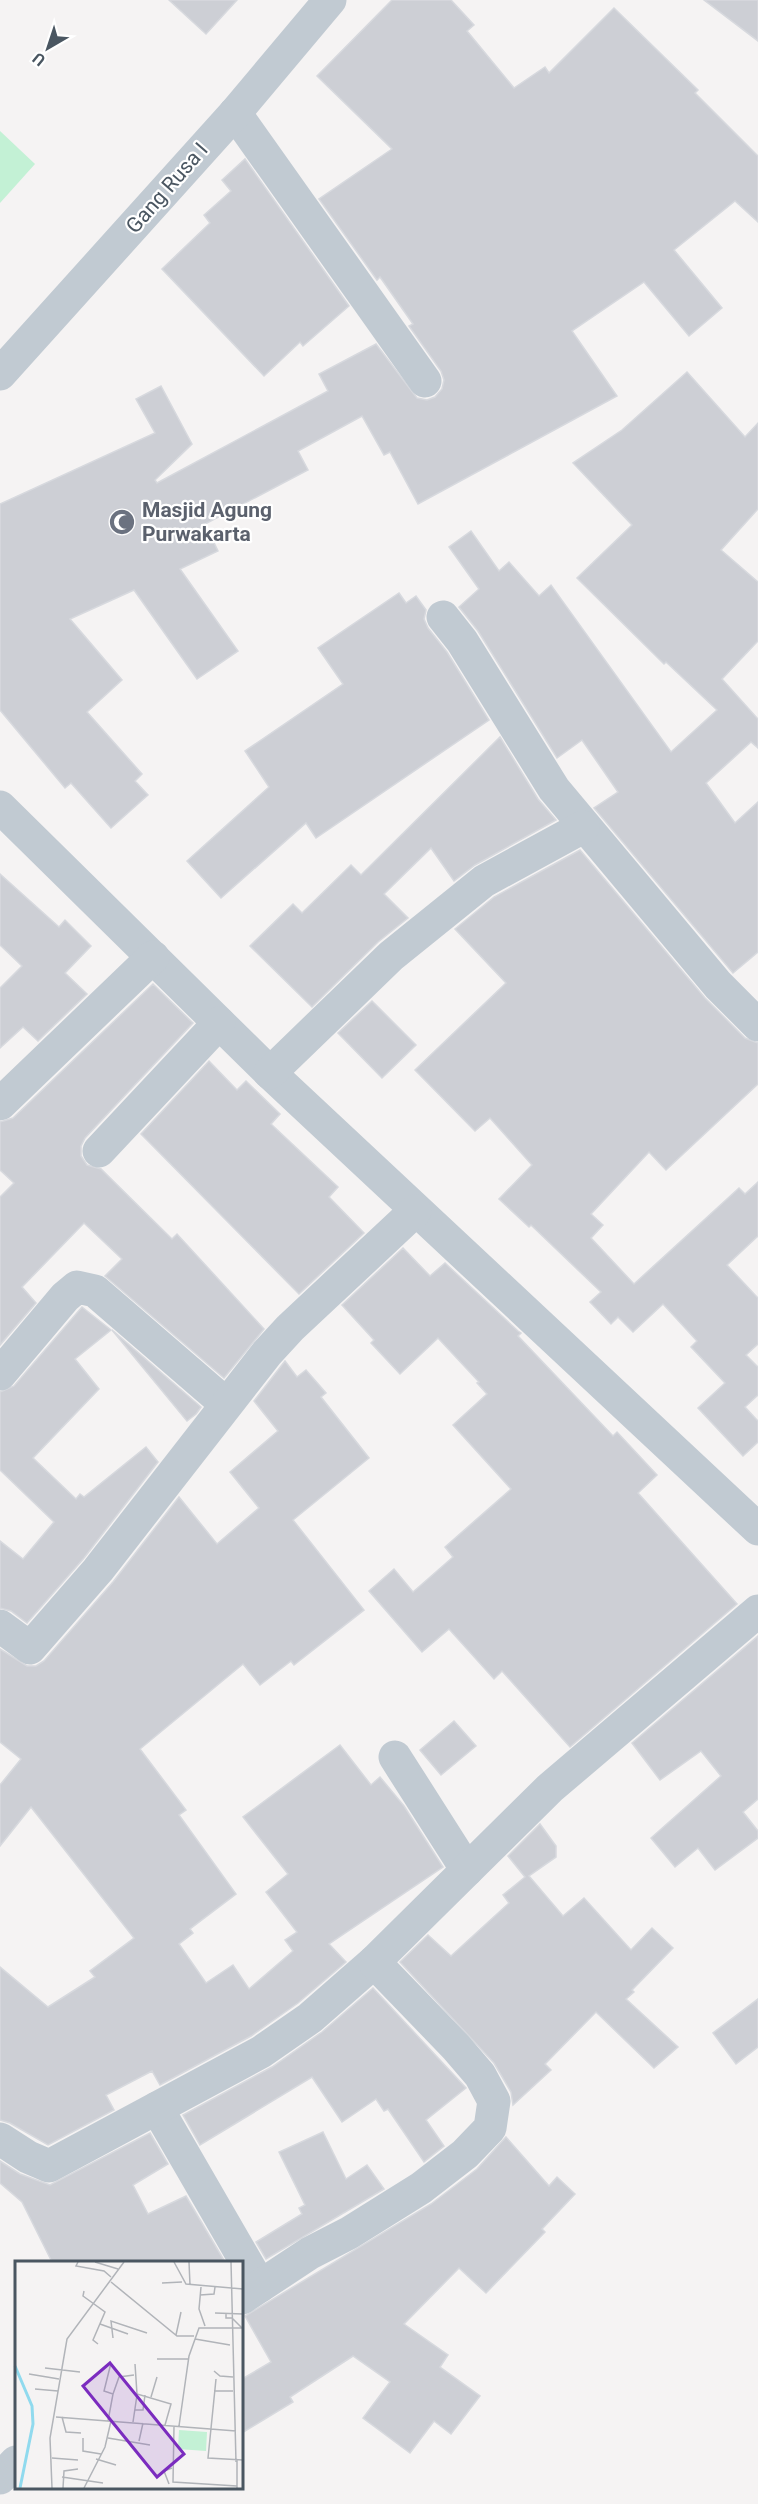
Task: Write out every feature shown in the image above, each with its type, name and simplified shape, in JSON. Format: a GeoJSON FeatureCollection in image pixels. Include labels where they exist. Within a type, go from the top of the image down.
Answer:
{"type":"FeatureCollection","features":[{"type":"Feature","properties":{"kind":"street","name":"Gang Rusa I"},"geometry":{"type":"LineString","coordinates":[[0,374],[235,113],[330,0]]}},
{"type":"Feature","properties":{"kind":"street"},"geometry":{"type":"LineString","coordinates":[[235,113],[425,381]]}},
{"type":"Feature","properties":{"kind":"street"},"geometry":{"type":"LineString","coordinates":[[442,617],[462,641],[554,789],[718,985],[758,1025]]}},
{"type":"Feature","properties":{"kind":"street"},"geometry":{"type":"LineString","coordinates":[[0,807],[270,1073],[758,1529]]}},
{"type":"Feature","properties":{"kind":"street"},"geometry":{"type":"LineString","coordinates":[[270,1073],[391,956],[484,881],[583,826]]}},
{"type":"Feature","properties":{"kind":"street"},"geometry":{"type":"LineString","coordinates":[[0,1104],[153,957]]}},
{"type":"Feature","properties":{"kind":"street"},"geometry":{"type":"LineString","coordinates":[[99,1151],[219,1023]]}},
{"type":"Feature","properties":{"kind":"street"},"geometry":{"type":"LineString","coordinates":[[0,1626],[30,1648],[98,1570],[226,1404],[290,1328],[416,1211]]}},
{"type":"Feature","properties":{"kind":"street"},"geometry":{"type":"LineString","coordinates":[[0,1374],[65,1297],[77,1287],[95,1291],[226,1404]]}},
{"type":"Feature","properties":{"kind":"street"},"geometry":{"type":"LineString","coordinates":[[0,2139],[27,2157],[49,2166],[261,2052],[310,2018],[374,1962],[550,1788],[758,1611]]}},
{"type":"Feature","properties":{"kind":"street"},"geometry":{"type":"LineString","coordinates":[[395,1757],[467,1870]]}},
{"type":"Feature","properties":{"kind":"street"},"geometry":{"type":"LineString","coordinates":[[243,2276],[251,2292],[421,2188],[465,2154],[490,2128],[494,2101],[480,2075],[374,1962]]}},
{"type":"Feature","properties":{"kind":"street"},"geometry":{"type":"LineString","coordinates":[[157,2108],[235,2261]]}},
{"type":"Feature","properties":{"kind":"street"},"geometry":{"type":"LineString","coordinates":[[0,2478],[15,2463]]}},
{"type":"Feature","properties":{"kind":"green space"},"geometry":{"type":"Polygon","coordinates":[[[0,131],[35,164],[0,203],[0,131]]]}},
{"type":"Feature","properties":{"kind":"building"},"geometry":{"type":"Polygon","coordinates":[[[169,0],[237,0],[206,34],[169,0]]]}},
{"type":"Feature","properties":{"kind":"building"},"geometry":{"type":"Polygon","coordinates":[[[392,0],[451,0],[474,25],[467,31],[514,88],[545,67],[549,73],[614,8],[698,90],[695,93],[758,156],[758,222],[735,201],[674,250],[722,308],[689,336],[644,282],[572,331],[617,396],[418,504],[390,452],[384,455],[362,416],[298,451],[308,470],[205,524],[218,551],[180,569],[238,651],[197,679],[134,590],[70,619],[122,680],[87,712],[142,774],[135,781],[148,795],[111,828],[71,783],[65,788],[0,710],[0,504],[155,433],[136,399],[161,386],[192,444],[155,480],[157,483],[328,391],[319,374],[376,344],[417,398],[427,400],[435,397],[442,389],[444,380],[441,371],[409,326],[413,324],[380,277],[377,280],[319,199],[392,149],[317,76],[392,0]]]}},
{"type":"Feature","properties":{"kind":"building"},"geometry":{"type":"Polygon","coordinates":[[[704,0],[758,0],[758,41],[704,0]]]}},
{"type":"Feature","properties":{"kind":"building"},"geometry":{"type":"Polygon","coordinates":[[[245,159],[349,306],[303,346],[300,342],[264,376],[162,269],[210,223],[204,215],[231,191],[222,180],[245,159]]]}},
{"type":"Feature","properties":{"kind":"building"},"geometry":{"type":"Polygon","coordinates":[[[687,372],[745,437],[758,423],[758,509],[721,550],[758,582],[758,641],[722,679],[758,719],[758,748],[751,742],[706,783],[735,823],[758,802],[758,952],[733,973],[594,808],[618,792],[582,740],[557,758],[478,631],[459,607],[479,589],[449,547],[471,531],[499,571],[509,562],[539,596],[551,585],[671,752],[717,710],[666,662],[664,664],[577,578],[632,525],[573,463],[622,430],[687,372]]]}},
{"type":"Feature","properties":{"kind":"building"},"geometry":{"type":"Polygon","coordinates":[[[399,593],[406,603],[416,596],[426,610],[424,619],[428,628],[447,652],[489,720],[316,838],[306,823],[221,898],[187,861],[269,787],[245,751],[343,684],[318,648],[399,593]]]}},
{"type":"Feature","properties":{"kind":"building"},"geometry":{"type":"Polygon","coordinates":[[[500,737],[538,799],[556,820],[475,865],[454,881],[431,848],[384,894],[408,918],[378,942],[312,1007],[250,946],[293,904],[302,913],[351,865],[361,875],[500,737]]]}},
{"type":"Feature","properties":{"kind":"building"},"geometry":{"type":"Polygon","coordinates":[[[580,850],[705,998],[745,1038],[758,1043],[758,1084],[666,1170],[649,1152],[591,1214],[603,1225],[591,1238],[634,1284],[739,1188],[745,1194],[758,1182],[758,1236],[727,1265],[758,1298],[758,1344],[746,1355],[758,1367],[758,1395],[745,1407],[758,1421],[758,1442],[743,1456],[698,1408],[725,1383],[691,1347],[697,1341],[663,1304],[633,1332],[618,1317],[611,1324],[590,1302],[601,1292],[531,1225],[529,1227],[499,1199],[532,1165],[490,1118],[475,1131],[415,1070],[506,983],[455,929],[494,897],[580,850]]]}},
{"type":"Feature","properties":{"kind":"building"},"geometry":{"type":"Polygon","coordinates":[[[0,874],[59,927],[65,920],[91,946],[65,973],[87,994],[38,1041],[23,1027],[0,1048],[0,988],[22,966],[0,945],[0,874]]]}},
{"type":"Feature","properties":{"kind":"building"},"geometry":{"type":"Polygon","coordinates":[[[153,984],[193,1023],[85,1138],[81,1146],[81,1156],[87,1165],[101,1169],[172,1239],[177,1234],[264,1329],[224,1378],[105,1276],[122,1259],[84,1223],[22,1287],[36,1303],[0,1345],[0,1197],[14,1183],[0,1170],[0,1122],[13,1118],[153,984]]]}},
{"type":"Feature","properties":{"kind":"building"},"geometry":{"type":"Polygon","coordinates":[[[372,1001],[416,1045],[382,1078],[338,1033],[372,1001]]]}},
{"type":"Feature","properties":{"kind":"building"},"geometry":{"type":"Polygon","coordinates":[[[209,1061],[237,1090],[246,1081],[280,1114],[271,1124],[338,1187],[329,1197],[364,1233],[299,1294],[141,1134],[209,1061]]]}},
{"type":"Feature","properties":{"kind":"building"},"geometry":{"type":"Polygon","coordinates":[[[403,1248],[430,1276],[445,1263],[521,1333],[518,1336],[613,1436],[617,1432],[657,1475],[638,1493],[737,1604],[570,1747],[502,1671],[494,1679],[449,1629],[422,1652],[369,1591],[394,1569],[413,1592],[453,1557],[445,1547],[511,1489],[453,1425],[487,1394],[477,1383],[479,1382],[438,1338],[400,1374],[371,1343],[374,1340],[342,1305],[403,1248]]]}},
{"type":"Feature","properties":{"kind":"building"},"geometry":{"type":"Polygon","coordinates":[[[82,1307],[111,1330],[75,1359],[99,1389],[33,1458],[76,1499],[80,1494],[84,1497],[146,1447],[158,1462],[84,1558],[27,1623],[11,1611],[0,1608],[0,1541],[23,1559],[54,1522],[0,1470],[0,1392],[14,1386],[82,1307]]]}},
{"type":"Feature","properties":{"kind":"building"},"geometry":{"type":"Polygon","coordinates":[[[112,1330],[201,1407],[196,1414],[187,1421],[112,1330]]]}},
{"type":"Feature","properties":{"kind":"building"},"geometry":{"type":"Polygon","coordinates":[[[285,1361],[297,1377],[306,1370],[326,1393],[321,1397],[369,1458],[293,1520],[364,1610],[294,1665],[291,1661],[260,1685],[243,1664],[140,1749],[186,1810],[179,1815],[236,1894],[190,1929],[193,1933],[179,1944],[206,1983],[233,1965],[249,1989],[293,1951],[285,1940],[297,1932],[266,1892],[288,1874],[243,1817],[340,1745],[371,1785],[380,1777],[404,1806],[443,1867],[329,1944],[346,1962],[298,2003],[251,2036],[160,2085],[152,2071],[106,2095],[114,2110],[48,2145],[10,2123],[0,2120],[0,1967],[48,2007],[95,1977],[90,1971],[134,1938],[31,1807],[0,1846],[0,1785],[21,1759],[0,1742],[0,1649],[27,1666],[36,1666],[44,1661],[113,1582],[179,1497],[217,1544],[259,1508],[230,1472],[278,1431],[254,1401],[285,1361]]]}},
{"type":"Feature","properties":{"kind":"building"},"geometry":{"type":"Polygon","coordinates":[[[758,1636],[758,1799],[743,1812],[758,1831],[758,1838],[715,1870],[698,1848],[675,1867],[651,1838],[721,1776],[701,1751],[660,1780],[632,1743],[758,1636]]]}},
{"type":"Feature","properties":{"kind":"building"},"geometry":{"type":"Polygon","coordinates":[[[454,1721],[476,1746],[441,1775],[420,1750],[454,1721]]]}},
{"type":"Feature","properties":{"kind":"building"},"geometry":{"type":"Polygon","coordinates":[[[540,1824],[556,1846],[556,1857],[529,1876],[563,1916],[584,1898],[631,1950],[652,1928],[673,1948],[626,1999],[678,2047],[654,2068],[596,2012],[545,2064],[551,2070],[513,2105],[511,2092],[494,2063],[400,1962],[428,1935],[451,1956],[509,1903],[503,1895],[525,1877],[508,1856],[540,1824]]]}},
{"type":"Feature","properties":{"kind":"building"},"geometry":{"type":"Polygon","coordinates":[[[373,1988],[466,2088],[426,2120],[444,2146],[424,2162],[388,2109],[384,2111],[376,2099],[342,2122],[312,2077],[200,2145],[183,2115],[272,2067],[322,2032],[373,1988]]]}},
{"type":"Feature","properties":{"kind":"building"},"geometry":{"type":"Polygon","coordinates":[[[758,1999],[758,2047],[736,2064],[713,2033],[758,1999]]]}},
{"type":"Feature","properties":{"kind":"building"},"geometry":{"type":"Polygon","coordinates":[[[323,2132],[346,2179],[367,2165],[384,2189],[266,2259],[256,2242],[302,2214],[299,2208],[305,2205],[279,2152],[323,2132]]]}},
{"type":"Feature","properties":{"kind":"building"},"geometry":{"type":"Polygon","coordinates":[[[150,2133],[168,2164],[133,2185],[148,2214],[186,2196],[224,2261],[52,2261],[22,2202],[0,2183],[0,2161],[20,2174],[50,2185],[150,2133]]]}},
{"type":"Feature","properties":{"kind":"building"},"geometry":{"type":"Polygon","coordinates":[[[506,2137],[549,2186],[557,2177],[575,2194],[542,2229],[545,2232],[486,2293],[459,2268],[404,2324],[448,2355],[440,2367],[480,2396],[451,2434],[434,2421],[410,2453],[363,2418],[390,2382],[353,2356],[290,2397],[293,2402],[243,2432],[243,2378],[271,2362],[245,2316],[431,2204],[477,2169],[506,2137]]]}},
{"type":"Feature","properties":{"kind":"place","name":"Masjid Agung Purwakarta"},"geometry":{"type":"Point","coordinates":[122,522]}}]}
